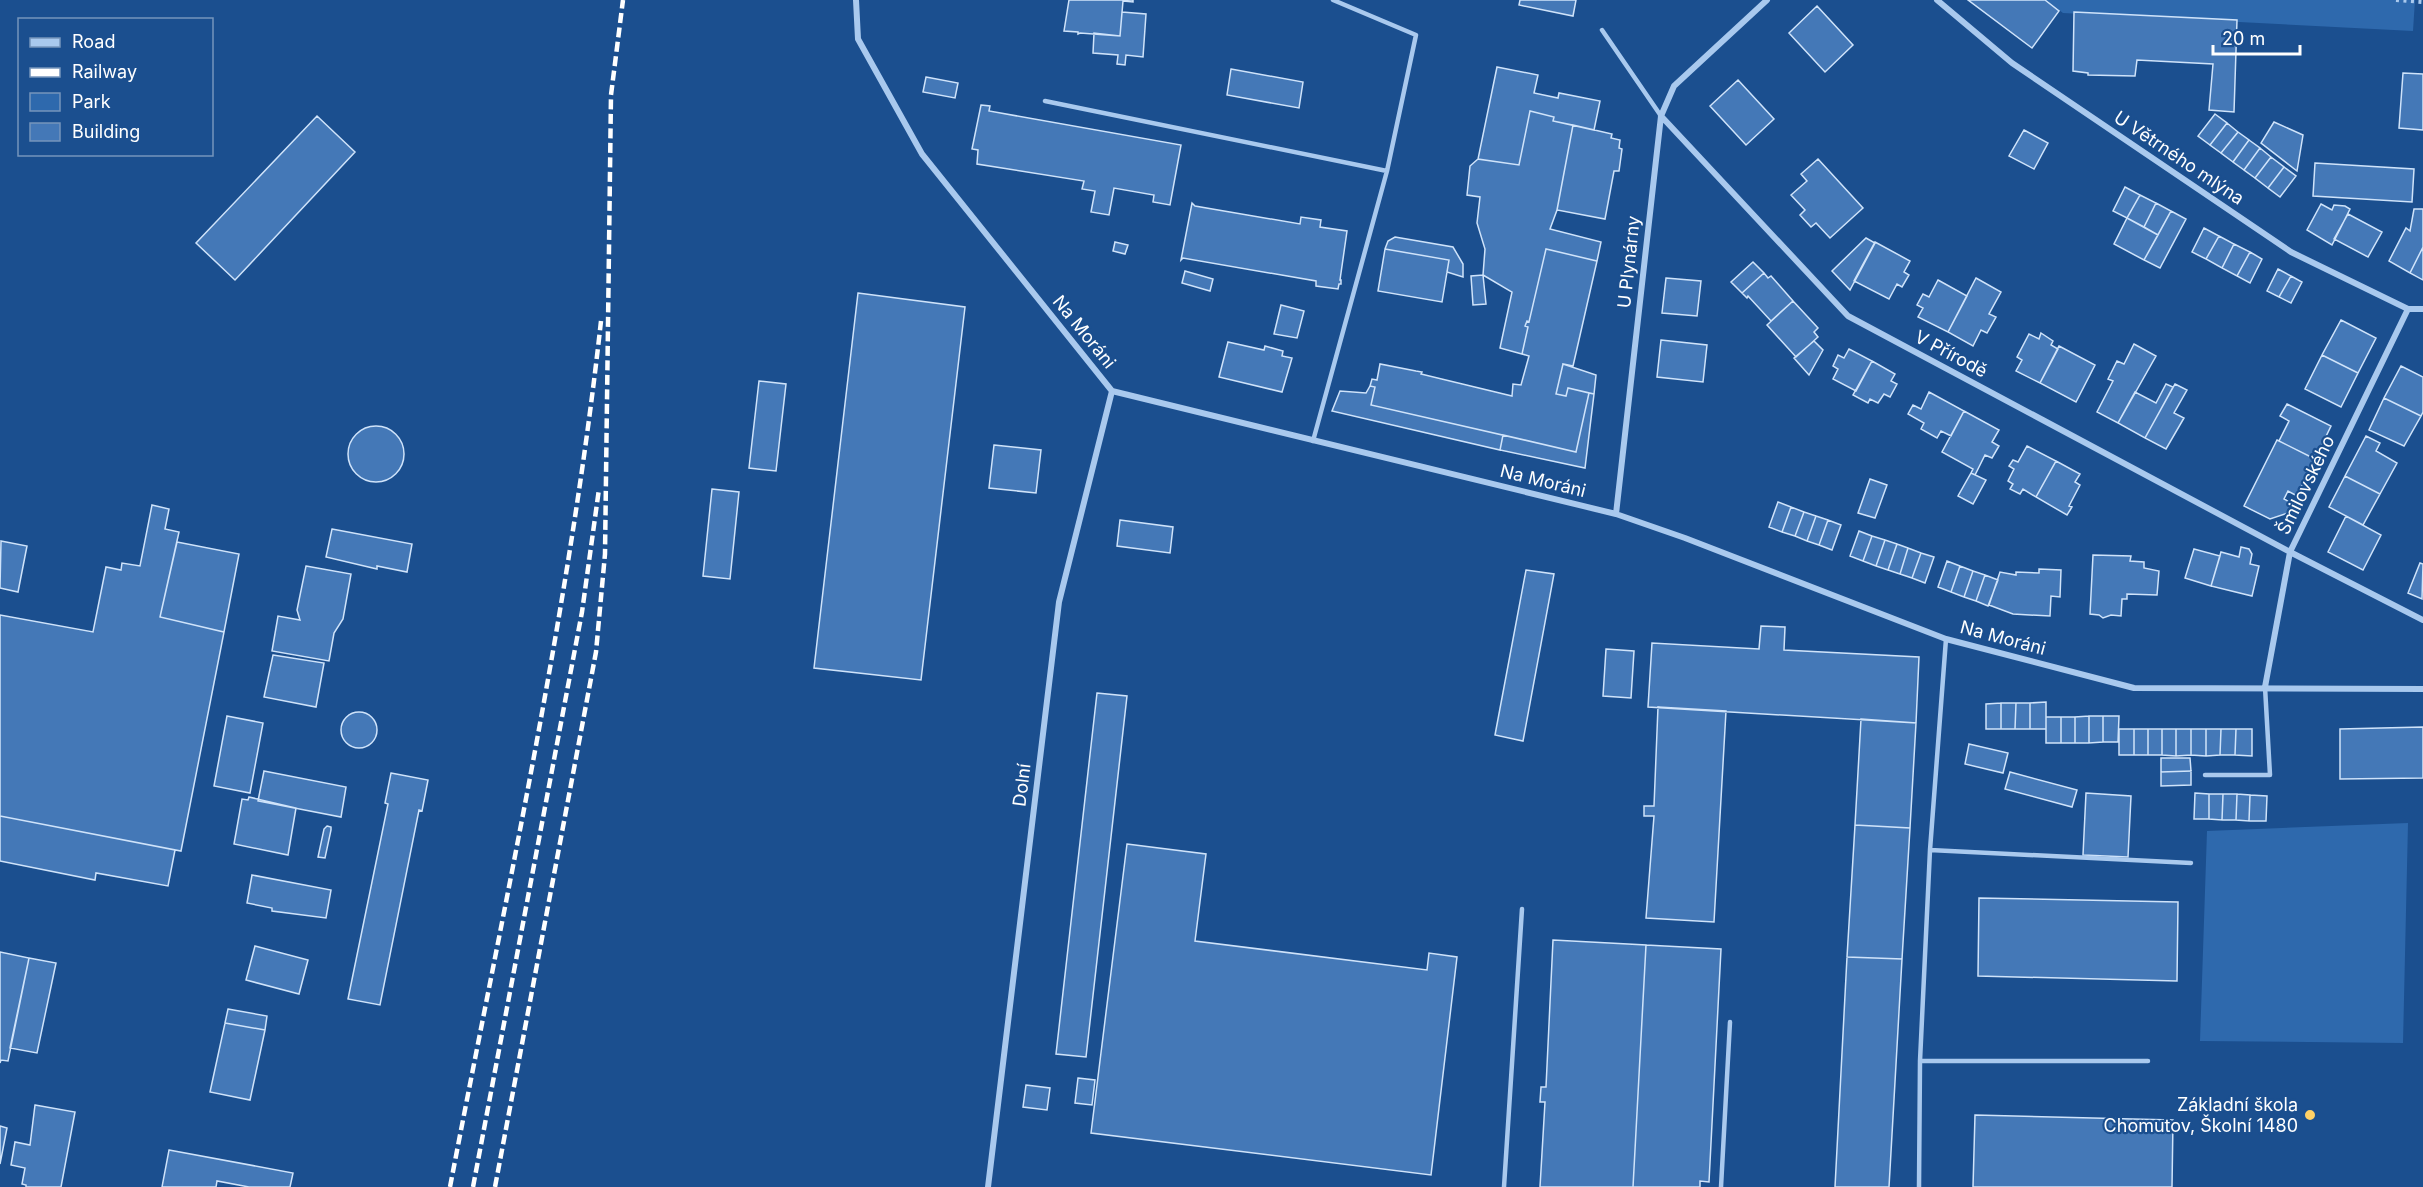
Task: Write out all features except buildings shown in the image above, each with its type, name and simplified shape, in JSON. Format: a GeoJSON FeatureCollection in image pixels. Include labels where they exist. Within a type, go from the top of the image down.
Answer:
{"type":"FeatureCollection","features":[{"type":"Feature","properties":{"kind":"street","name":"Na Moráni"},"geometry":{"type":"LineString","coordinates":[[856,0],[858,39],[922,154],[1112,392],[1616,514],[1685,538],[1946,639],[2134,688],[2423,689]]}},
{"type":"Feature","properties":{"kind":"street"},"geometry":{"type":"LineString","coordinates":[[1661,116],[1674,86],[1767,0]]}},
{"type":"Feature","properties":{"kind":"street","name":"U Větrného mlýna"},"geometry":{"type":"LineString","coordinates":[[1937,0],[2012,63],[2291,252],[2408,309],[2423,309]]}},
{"type":"Feature","properties":{"kind":"street","name":"U Plynárny"},"geometry":{"type":"LineString","coordinates":[[1616,514],[1661,116]]}},
{"type":"Feature","properties":{"kind":"street","name":"V Přírodě"},"geometry":{"type":"LineString","coordinates":[[1661,116],[1848,316],[2290,552],[2423,620]]}},
{"type":"Feature","properties":{"kind":"street","name":"Šmilovského"},"geometry":{"type":"LineString","coordinates":[[2265,687],[2290,552],[2408,309]]}},
{"type":"Feature","properties":{"kind":"street","name":"Dolní"},"geometry":{"type":"LineString","coordinates":[[988,1187],[1059,602],[1112,392]]}},
{"type":"Feature","properties":{"kind":"lane"},"geometry":{"type":"LineString","coordinates":[[1313,441],[1387,171],[1416,35],[1333,0]]}},
{"type":"Feature","properties":{"kind":"lane"},"geometry":{"type":"LineString","coordinates":[[1602,30],[1661,116]]}},
{"type":"Feature","properties":{"kind":"lane"},"geometry":{"type":"LineString","coordinates":[[1045,101],[1387,171]]}},
{"type":"Feature","properties":{"kind":"lane"},"geometry":{"type":"LineString","coordinates":[[1919,1187],[1920,1061],[1930,850],[1946,639]]}},
{"type":"Feature","properties":{"kind":"lane"},"geometry":{"type":"LineString","coordinates":[[2205,775],[2270,775],[2265,687]]}},
{"type":"Feature","properties":{"kind":"lane"},"geometry":{"type":"LineString","coordinates":[[1930,850],[2191,863]]}},
{"type":"Feature","properties":{"kind":"lane"},"geometry":{"type":"LineString","coordinates":[[1504,1187],[1522,909]]}},
{"type":"Feature","properties":{"kind":"lane"},"geometry":{"type":"LineString","coordinates":[[1721,1187],[1730,1022]]}},
{"type":"Feature","properties":{"kind":"lane"},"geometry":{"type":"LineString","coordinates":[[1920,1061],[2148,1061]]}},
{"type":"Feature","properties":{"kind":"path"},"geometry":{"type":"LineString","coordinates":[[2396,0],[2423,2]]}},
{"type":"Feature","properties":{"kind":"green space"},"geometry":{"type":"Polygon","coordinates":[[[2046,0],[2415,0],[2413,31],[2063,13],[2046,0]]]}},
{"type":"Feature","properties":{"kind":"green space"},"geometry":{"type":"Polygon","coordinates":[[[2408,823],[2403,1043],[2200,1041],[2207,831],[2408,823]]]}},
{"type":"Feature","properties":{"kind":"railway"},"geometry":{"type":"LineString","coordinates":[[495,1187],[596,652],[605,554],[611,95],[623,0]]}},
{"type":"Feature","properties":{"kind":"railway"},"geometry":{"type":"LineString","coordinates":[[450,1187],[554,647],[588,430],[601,321]]}},
{"type":"Feature","properties":{"kind":"railway"},"geometry":{"type":"LineString","coordinates":[[473,1187],[582,612],[599,489]]}},
{"type":"Feature","properties":{"kind":"place","name":"Základní škola Chomutov, Školní 1480"},"geometry":{"type":"Point","coordinates":[2310,1115]}}]}
